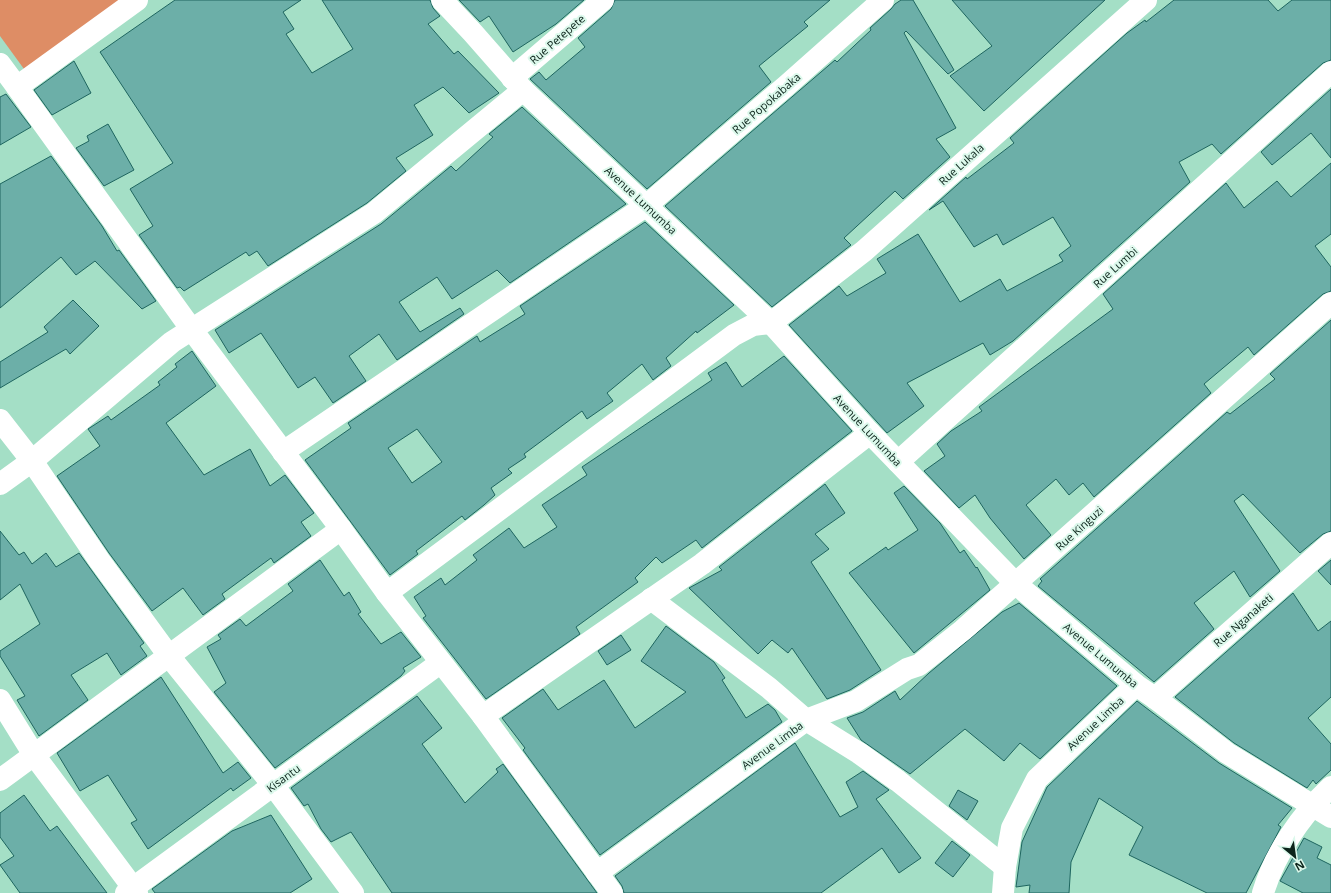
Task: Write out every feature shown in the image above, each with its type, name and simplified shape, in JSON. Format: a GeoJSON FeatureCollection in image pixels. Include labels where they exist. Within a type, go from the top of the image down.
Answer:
{"type":"FeatureCollection","features":[{"type":"Feature","properties":{"kind":"street"},"geometry":{"type":"LineString","coordinates":[[17,86],[137,0]]}},
{"type":"Feature","properties":{"kind":"street","name":"Avenue Lumumba"},"geometry":{"type":"LineString","coordinates":[[442,0],[474,33],[518,84],[772,323],[870,433],[1016,584],[1136,685],[1228,753],[1331,817]]}},
{"type":"Feature","properties":{"kind":"street","name":"Rue Petepete"},"geometry":{"type":"LineString","coordinates":[[0,484],[32,461],[172,342],[374,212],[518,84],[603,0]]}},
{"type":"Feature","properties":{"kind":"street","name":"Rue Popokabaka"},"geometry":{"type":"LineString","coordinates":[[283,452],[647,205],[786,86],[883,0]]}},
{"type":"Feature","properties":{"kind":"street","name":"Rue Lukala"},"geometry":{"type":"LineString","coordinates":[[772,323],[864,251],[1146,0]]}},
{"type":"Feature","properties":{"kind":"street"},"geometry":{"type":"LineString","coordinates":[[0,64],[192,330],[341,529],[386,594],[483,716],[612,893]]}},
{"type":"Feature","properties":{"kind":"street","name":"Rue Lumbi"},"geometry":{"type":"LineString","coordinates":[[898,462],[1331,72]]}},
{"type":"Feature","properties":{"kind":"street","name":"Rue Kinguzi"},"geometry":{"type":"LineString","coordinates":[[806,720],[856,701],[907,669],[919,665],[963,630],[1016,584],[1331,303]]}},
{"type":"Feature","properties":{"kind":"street"},"geometry":{"type":"LineString","coordinates":[[386,594],[734,335],[753,325],[772,323]]}},
{"type":"Feature","properties":{"kind":"street"},"geometry":{"type":"LineString","coordinates":[[0,420],[32,461],[99,560],[169,656],[273,785],[353,893]]}},
{"type":"Feature","properties":{"kind":"street"},"geometry":{"type":"LineString","coordinates":[[483,716],[702,564],[870,433]]}},
{"type":"Feature","properties":{"kind":"street"},"geometry":{"type":"LineString","coordinates":[[0,780],[341,529]]}},
{"type":"Feature","properties":{"kind":"street","name":"Rue Nganaketi"},"geometry":{"type":"LineString","coordinates":[[1155,698],[1331,543]]}},
{"type":"Feature","properties":{"kind":"street"},"geometry":{"type":"LineString","coordinates":[[651,598],[769,688],[806,720]]}},
{"type":"Feature","properties":{"kind":"street","name":"Kisantu"},"geometry":{"type":"LineString","coordinates":[[132,891],[273,785],[440,663]]}},
{"type":"Feature","properties":{"kind":"street","name":"Avenue Limba"},"geometry":{"type":"LineString","coordinates":[[1003,893],[1004,866],[1012,828],[1037,779],[1136,685]]}},
{"type":"Feature","properties":{"kind":"street"},"geometry":{"type":"LineString","coordinates":[[0,700],[34,755],[132,891]]}},
{"type":"Feature","properties":{"kind":"street","name":"Avenue Limba"},"geometry":{"type":"LineString","coordinates":[[597,873],[806,720],[859,752],[898,780],[1004,866]]}},
{"type":"Feature","properties":{"kind":"street"},"geometry":{"type":"LineString","coordinates":[[1263,893],[1275,861],[1312,805],[1331,787]]}},
{"type":"Feature","properties":{"kind":"shaded area"},"geometry":{"type":"Polygon","coordinates":[[[0,0],[122,0],[24,69],[0,36],[0,0]]]}},
{"type":"Feature","properties":{"kind":"building"},"geometry":{"type":"Polygon","coordinates":[[[175,0],[301,0],[283,12],[294,29],[286,34],[312,73],[353,49],[322,0],[430,0],[433,8],[440,16],[428,24],[454,54],[458,51],[499,93],[469,113],[443,87],[414,105],[433,135],[396,158],[406,171],[367,203],[268,266],[257,251],[249,256],[246,252],[184,291],[180,287],[177,288],[139,235],[153,226],[130,189],[173,163],[100,52],[175,0]]]}},
{"type":"Feature","properties":{"kind":"building"},"geometry":{"type":"Polygon","coordinates":[[[459,0],[584,0],[556,24],[513,52],[489,16],[480,22],[459,0]]]}},
{"type":"Feature","properties":{"kind":"building"},"geometry":{"type":"Polygon","coordinates":[[[615,0],[830,0],[804,22],[808,26],[759,66],[771,82],[647,189],[530,79],[539,72],[546,80],[585,47],[578,38],[611,9],[615,0]]]}},
{"type":"Feature","properties":{"kind":"building"},"geometry":{"type":"Polygon","coordinates":[[[901,0],[913,0],[954,70],[948,74],[906,31],[904,33],[956,128],[936,139],[950,157],[903,199],[895,191],[844,238],[851,245],[772,307],[665,206],[835,60],[837,62],[871,30],[870,28],[901,0]]]}},
{"type":"Feature","properties":{"kind":"building"},"geometry":{"type":"Polygon","coordinates":[[[952,0],[1105,0],[984,111],[950,76],[992,46],[952,0]]]}},
{"type":"Feature","properties":{"kind":"building"},"geometry":{"type":"Polygon","coordinates":[[[1174,0],[1268,0],[1278,11],[1292,0],[1331,0],[1331,60],[1323,63],[1221,154],[1212,144],[1179,162],[1190,182],[1013,341],[990,355],[983,343],[907,383],[924,406],[887,433],[789,325],[839,286],[847,296],[886,273],[877,259],[918,234],[960,302],[1000,279],[1007,291],[1063,261],[1059,255],[1071,246],[1053,217],[1003,245],[997,234],[974,247],[943,201],[929,210],[966,177],[967,179],[1014,143],[1010,138],[1127,33],[1145,20],[1146,22],[1174,0]]]}},
{"type":"Feature","properties":{"kind":"building"},"geometry":{"type":"Polygon","coordinates":[[[74,61],[91,93],[52,115],[34,90],[74,61]]]}},
{"type":"Feature","properties":{"kind":"building"},"geometry":{"type":"Polygon","coordinates":[[[1331,89],[1331,158],[1311,133],[1272,165],[1261,152],[1331,89]]]}},
{"type":"Feature","properties":{"kind":"building"},"geometry":{"type":"Polygon","coordinates":[[[6,94],[31,127],[0,145],[0,97],[6,94]]]}},
{"type":"Feature","properties":{"kind":"building"},"geometry":{"type":"Polygon","coordinates":[[[522,107],[626,204],[510,283],[497,270],[452,299],[437,277],[399,302],[420,332],[460,308],[464,314],[397,360],[379,334],[349,356],[366,381],[333,403],[315,377],[298,388],[261,333],[229,353],[215,330],[381,224],[451,166],[456,171],[493,137],[489,134],[522,107]]]}},
{"type":"Feature","properties":{"kind":"building"},"geometry":{"type":"Polygon","coordinates":[[[108,124],[134,170],[104,186],[76,148],[89,141],[87,136],[108,124]]]}},
{"type":"Feature","properties":{"kind":"building"},"geometry":{"type":"Polygon","coordinates":[[[51,156],[102,226],[117,251],[119,250],[156,301],[142,309],[95,261],[76,275],[61,257],[0,308],[0,184],[51,156]]]}},
{"type":"Feature","properties":{"kind":"building"},"geometry":{"type":"Polygon","coordinates":[[[1331,163],[1331,234],[1315,246],[1331,267],[1331,291],[1323,294],[1254,355],[1248,347],[1204,384],[1211,393],[1094,497],[1083,483],[1069,495],[1056,479],[1026,505],[1051,535],[1024,559],[990,518],[975,495],[959,508],[924,471],[945,456],[937,444],[951,431],[982,411],[979,407],[1113,309],[1103,294],[1226,183],[1244,208],[1277,181],[1291,197],[1331,163]]]}},
{"type":"Feature","properties":{"kind":"building"},"geometry":{"type":"Polygon","coordinates":[[[645,222],[734,305],[697,333],[696,331],[666,358],[671,366],[653,380],[642,364],[607,393],[613,401],[587,419],[582,411],[524,454],[526,457],[508,469],[512,473],[491,488],[495,495],[484,505],[465,520],[462,516],[416,551],[418,554],[390,575],[305,460],[351,428],[348,423],[477,336],[480,342],[525,314],[520,306],[645,222]],[[417,429],[388,448],[412,483],[442,462],[417,429]]]}},
{"type":"Feature","properties":{"kind":"building"},"geometry":{"type":"Polygon","coordinates":[[[73,300],[99,326],[70,354],[66,349],[0,388],[0,362],[48,332],[44,327],[73,300]]]}},
{"type":"Feature","properties":{"kind":"building"},"geometry":{"type":"Polygon","coordinates":[[[1331,320],[1331,531],[1323,534],[1300,553],[1243,494],[1234,501],[1280,571],[1250,597],[1234,571],[1194,603],[1214,629],[1154,682],[1038,586],[1042,581],[1040,579],[1227,412],[1230,414],[1275,379],[1270,374],[1331,320]]]}},
{"type":"Feature","properties":{"kind":"building"},"geometry":{"type":"Polygon","coordinates":[[[192,351],[216,386],[166,423],[204,475],[250,449],[270,486],[285,475],[314,513],[301,522],[311,536],[274,563],[271,558],[222,594],[225,599],[203,615],[183,588],[152,611],[109,553],[57,476],[100,446],[88,429],[108,416],[111,420],[160,385],[158,382],[177,367],[175,364],[192,351]]]}},
{"type":"Feature","properties":{"kind":"building"},"geometry":{"type":"Polygon","coordinates":[[[784,356],[852,431],[702,548],[696,540],[662,563],[656,557],[635,578],[638,582],[576,627],[580,634],[486,699],[423,618],[426,616],[414,597],[441,578],[445,585],[477,560],[473,555],[509,528],[524,548],[557,527],[542,505],[587,475],[582,467],[712,380],[708,373],[726,362],[742,387],[784,356]]]}},
{"type":"Feature","properties":{"kind":"building"},"geometry":{"type":"Polygon","coordinates":[[[825,484],[845,513],[815,534],[829,549],[811,562],[881,670],[850,690],[827,699],[792,648],[788,653],[772,640],[758,654],[689,588],[722,570],[719,567],[825,484]]]}},
{"type":"Feature","properties":{"kind":"building"},"geometry":{"type":"Polygon","coordinates":[[[904,486],[940,523],[960,553],[964,550],[976,568],[977,567],[990,590],[914,653],[849,573],[886,547],[888,550],[918,530],[894,493],[904,486]]]}},
{"type":"Feature","properties":{"kind":"building"},"geometry":{"type":"Polygon","coordinates":[[[0,531],[19,555],[24,552],[32,564],[46,553],[56,567],[79,553],[144,643],[140,646],[147,656],[121,675],[107,653],[71,675],[88,700],[39,736],[17,700],[25,696],[0,656],[0,651],[40,624],[20,584],[0,600],[0,531]]]}},
{"type":"Feature","properties":{"kind":"building"},"geometry":{"type":"Polygon","coordinates":[[[320,560],[344,596],[349,592],[361,612],[358,614],[381,644],[401,632],[421,657],[403,668],[405,671],[401,676],[275,768],[214,692],[226,683],[207,647],[221,639],[218,635],[240,619],[246,626],[293,591],[288,584],[320,560]]]}},
{"type":"Feature","properties":{"kind":"building"},"geometry":{"type":"Polygon","coordinates":[[[1331,560],[1331,585],[1318,571],[1331,560]]]}},
{"type":"Feature","properties":{"kind":"building"},"geometry":{"type":"Polygon","coordinates":[[[1293,593],[1318,631],[1331,621],[1331,697],[1308,718],[1331,744],[1331,770],[1316,784],[1313,780],[1307,788],[1234,743],[1175,697],[1293,593]]]}},
{"type":"Feature","properties":{"kind":"building"},"geometry":{"type":"Polygon","coordinates":[[[1019,603],[1117,686],[1040,759],[1020,743],[1004,761],[965,729],[910,774],[861,740],[847,718],[863,712],[895,691],[900,700],[929,673],[1002,612],[1019,603]]]}},
{"type":"Feature","properties":{"kind":"building"},"geometry":{"type":"Polygon","coordinates":[[[666,626],[714,662],[725,678],[722,680],[746,718],[768,704],[775,710],[782,722],[600,855],[523,750],[525,748],[502,718],[543,689],[558,710],[604,680],[635,728],[686,692],[641,661],[666,626]]]}},
{"type":"Feature","properties":{"kind":"building"},"geometry":{"type":"Polygon","coordinates":[[[621,635],[631,650],[607,665],[598,651],[621,635]]]}},
{"type":"Feature","properties":{"kind":"building"},"geometry":{"type":"Polygon","coordinates":[[[161,677],[223,773],[238,762],[251,778],[233,791],[231,788],[148,849],[131,823],[137,820],[108,775],[80,791],[57,753],[161,677]]]}},
{"type":"Feature","properties":{"kind":"building"},"geometry":{"type":"Polygon","coordinates":[[[417,696],[442,728],[422,744],[465,803],[498,772],[496,769],[503,764],[597,893],[392,893],[351,832],[331,842],[321,829],[308,804],[304,806],[291,788],[417,696]]]}},
{"type":"Feature","properties":{"kind":"building"},"geometry":{"type":"Polygon","coordinates":[[[1137,701],[1219,763],[1292,808],[1278,825],[1281,827],[1246,893],[1207,893],[1129,855],[1143,827],[1099,798],[1071,862],[1069,893],[1029,893],[1030,885],[1016,887],[1022,842],[1047,787],[1137,701]]]}},
{"type":"Feature","properties":{"kind":"building"},"geometry":{"type":"Polygon","coordinates":[[[795,743],[840,817],[858,807],[846,782],[863,771],[889,790],[876,799],[921,858],[899,873],[882,848],[821,893],[624,893],[622,886],[615,876],[795,743]]]}},
{"type":"Feature","properties":{"kind":"building"},"geometry":{"type":"Polygon","coordinates":[[[958,790],[978,801],[967,820],[949,806],[958,790]]]}},
{"type":"Feature","properties":{"kind":"building"},"geometry":{"type":"Polygon","coordinates":[[[24,795],[50,831],[57,826],[107,893],[20,893],[0,865],[14,856],[0,837],[0,813],[24,795]]]}},
{"type":"Feature","properties":{"kind":"building"},"geometry":{"type":"Polygon","coordinates":[[[271,815],[312,879],[290,893],[155,893],[152,889],[232,831],[271,815]]]}},
{"type":"Feature","properties":{"kind":"building"},"geometry":{"type":"Polygon","coordinates":[[[1304,838],[1322,847],[1317,858],[1331,865],[1331,893],[1303,893],[1280,881],[1304,838]]]}},
{"type":"Feature","properties":{"kind":"building"},"geometry":{"type":"Polygon","coordinates":[[[952,841],[970,855],[953,877],[935,863],[952,841]]]}}]}
